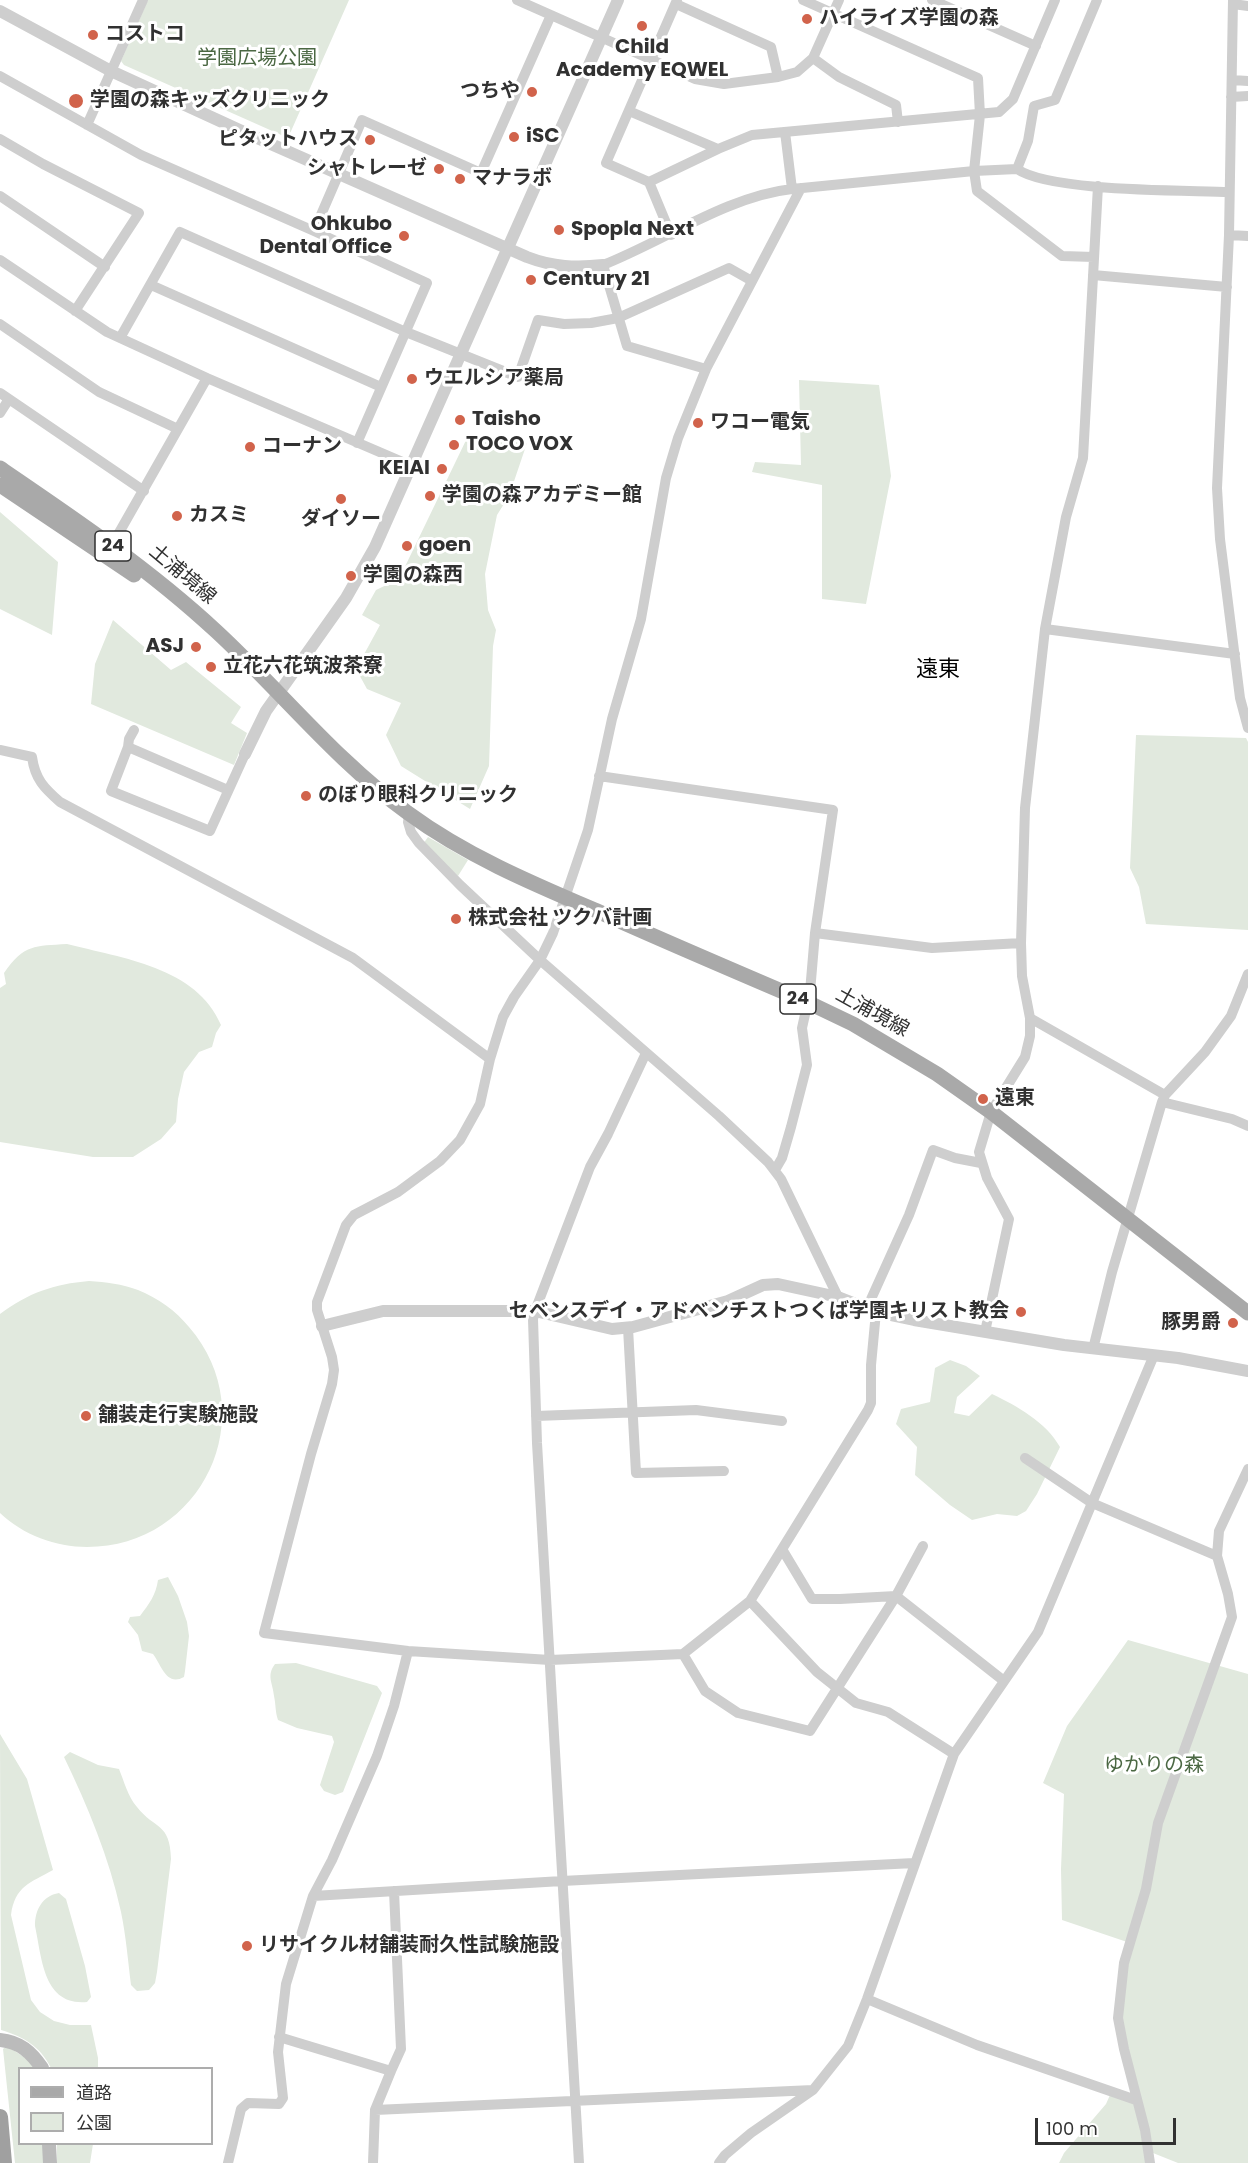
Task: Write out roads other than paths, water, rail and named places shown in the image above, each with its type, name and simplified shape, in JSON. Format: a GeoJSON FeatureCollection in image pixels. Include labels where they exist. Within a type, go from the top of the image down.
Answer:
{"type":"FeatureCollection","features":[{"type":"Feature","properties":{"kind":"highway"},"geometry":{"type":"LineString","coordinates":[[0,2117],[4,2163]]}},
{"type":"Feature","properties":{"kind":"main road","name":"土浦境線"},"geometry":{"type":"LineString","coordinates":[[0,468],[112,546],[183,600],[279,692],[319,737],[409,814],[477,856],[517,877],[853,1024],[991,1112],[1248,1313]]}},
{"type":"Feature","properties":{"kind":"main road","name":"土浦境線"},"geometry":{"type":"LineString","coordinates":[[0,485],[125,568],[177,609],[218,633]]}},
{"type":"Feature","properties":{"kind":"main road"},"geometry":{"type":"LineString","coordinates":[[0,2040],[24,2047],[41,2067]]}},
{"type":"Feature","properties":{"kind":"main road"},"geometry":{"type":"LineString","coordinates":[[49,2145],[50,2163]]}},
{"type":"Feature","properties":{"kind":"street"},"geometry":{"type":"LineString","coordinates":[[87,124],[143,0]]}},
{"type":"Feature","properties":{"kind":"street"},"geometry":{"type":"LineString","coordinates":[[517,0],[695,79],[724,84],[778,77],[797,72],[813,58],[839,0]]}},
{"type":"Feature","properties":{"kind":"street"},"geometry":{"type":"LineString","coordinates":[[134,730],[111,791],[210,831],[266,711],[330,622],[375,547],[618,0]]}},
{"type":"Feature","properties":{"kind":"street"},"geometry":{"type":"LineString","coordinates":[[803,0],[978,78],[980,115],[974,171],[977,191],[1062,256],[1094,257]]}},
{"type":"Feature","properties":{"kind":"street"},"geometry":{"type":"LineString","coordinates":[[932,0],[1036,46]]}},
{"type":"Feature","properties":{"kind":"street"},"geometry":{"type":"LineString","coordinates":[[650,182],[752,135],[999,112],[1013,99],[1055,0]]}},
{"type":"Feature","properties":{"kind":"street"},"geometry":{"type":"LineString","coordinates":[[1017,170],[1028,141],[1035,106],[1055,100],[1097,0]]}},
{"type":"Feature","properties":{"kind":"street"},"geometry":{"type":"LineString","coordinates":[[670,235],[650,182],[606,163],[677,2],[771,47],[778,77]]}},
{"type":"Feature","properties":{"kind":"street"},"geometry":{"type":"LineString","coordinates":[[1248,6],[1233,2],[1229,235],[1217,488],[1220,539],[1242,706],[1248,728]]}},
{"type":"Feature","properties":{"kind":"street"},"geometry":{"type":"LineString","coordinates":[[0,11],[111,71],[340,174],[549,264],[580,268],[603,265],[744,200],[769,192],[796,189],[974,171],[1017,170],[1059,182],[1229,192]]}},
{"type":"Feature","properties":{"kind":"street"},"geometry":{"type":"LineString","coordinates":[[314,231],[362,120],[481,172],[551,15]]}},
{"type":"Feature","properties":{"kind":"street"},"geometry":{"type":"LineString","coordinates":[[813,58],[838,77],[896,105],[898,122]]}},
{"type":"Feature","properties":{"kind":"street"},"geometry":{"type":"LineString","coordinates":[[0,76],[141,155],[314,231],[427,284],[357,443]]}},
{"type":"Feature","properties":{"kind":"street"},"geometry":{"type":"LineString","coordinates":[[1232,80],[1248,81]]}},
{"type":"Feature","properties":{"kind":"street"},"geometry":{"type":"LineString","coordinates":[[1231,97],[1248,96]]}},
{"type":"Feature","properties":{"kind":"street"},"geometry":{"type":"LineString","coordinates":[[629,111],[718,149]]}},
{"type":"Feature","properties":{"kind":"street"},"geometry":{"type":"LineString","coordinates":[[785,132],[796,189],[706,369],[678,438],[666,478],[641,619],[612,719],[588,830],[566,898],[540,960],[503,1017],[490,1059],[480,1104],[460,1140],[440,1161],[418,1178],[398,1192],[354,1215],[346,1224],[318,1294],[317,1310],[332,1357],[334,1371],[332,1384],[311,1454],[264,1633],[408,1651],[550,1660],[683,1654],[750,1601],[868,1410],[871,1403],[872,1310],[933,1150],[981,1163]]}},
{"type":"Feature","properties":{"kind":"street"},"geometry":{"type":"LineString","coordinates":[[0,139],[43,164],[139,213],[75,311]]}},
{"type":"Feature","properties":{"kind":"street"},"geometry":{"type":"LineString","coordinates":[[985,1332],[1009,1219],[981,1163],[979,1152],[991,1112],[1025,1057],[1030,1036],[1030,1018],[1022,976],[1021,943],[1025,808],[1044,628],[1066,517],[1083,458],[1098,186]]}},
{"type":"Feature","properties":{"kind":"street"},"geometry":{"type":"LineString","coordinates":[[0,196],[105,267]]}},
{"type":"Feature","properties":{"kind":"street"},"geometry":{"type":"LineString","coordinates":[[120,338],[180,232],[406,332],[518,377],[538,320],[564,324],[591,323],[618,318],[729,268],[752,280]]}},
{"type":"Feature","properties":{"kind":"street"},"geometry":{"type":"LineString","coordinates":[[1229,235],[1248,236]]}},
{"type":"Feature","properties":{"kind":"street"},"geometry":{"type":"LineString","coordinates":[[0,260],[107,332],[207,378],[412,466]]}},
{"type":"Feature","properties":{"kind":"street"},"geometry":{"type":"LineString","coordinates":[[603,265],[627,346],[706,369]]}},
{"type":"Feature","properties":{"kind":"street"},"geometry":{"type":"LineString","coordinates":[[1093,275],[1227,287]]}},
{"type":"Feature","properties":{"kind":"street"},"geometry":{"type":"LineString","coordinates":[[150,285],[381,387]]}},
{"type":"Feature","properties":{"kind":"street"},"geometry":{"type":"LineString","coordinates":[[0,324],[99,392],[178,429]]}},
{"type":"Feature","properties":{"kind":"street"},"geometry":{"type":"LineString","coordinates":[[112,546],[207,378]]}},
{"type":"Feature","properties":{"kind":"street"},"geometry":{"type":"LineString","coordinates":[[0,413],[5,396],[144,491]]}},
{"type":"Feature","properties":{"kind":"street"},"geometry":{"type":"LineString","coordinates":[[1044,628],[1235,654]]}},
{"type":"Feature","properties":{"kind":"street"},"geometry":{"type":"LineString","coordinates":[[128,747],[228,790]]}},
{"type":"Feature","properties":{"kind":"street"},"geometry":{"type":"LineString","coordinates":[[0,750],[32,758],[34,772],[45,788],[60,802],[353,958],[490,1059]]}},
{"type":"Feature","properties":{"kind":"street"},"geometry":{"type":"LineString","coordinates":[[599,776],[833,810],[815,933],[810,992],[802,1028],[807,1065],[782,1158],[775,1170]]}},
{"type":"Feature","properties":{"kind":"street"},"geometry":{"type":"LineString","coordinates":[[409,814],[408,822],[411,832],[460,885],[540,960],[719,1116],[775,1170],[838,1297]]}},
{"type":"Feature","properties":{"kind":"street"},"geometry":{"type":"LineString","coordinates":[[815,933],[932,948],[1021,943]]}},
{"type":"Feature","properties":{"kind":"street"},"geometry":{"type":"LineString","coordinates":[[1093,1349],[1112,1272],[1163,1098],[1204,1052],[1231,1016],[1248,974]]}},
{"type":"Feature","properties":{"kind":"street"},"geometry":{"type":"LineString","coordinates":[[1030,1018],[1163,1098],[1248,1126]]}},
{"type":"Feature","properties":{"kind":"street"},"geometry":{"type":"LineString","coordinates":[[579,2163],[536,1416],[535,1311],[590,1167],[646,1053]]}},
{"type":"Feature","properties":{"kind":"street"},"geometry":{"type":"LineString","coordinates":[[322,1326],[383,1311],[535,1311],[612,1329],[627,1328],[721,1303],[762,1285],[778,1284],[838,1297],[872,1310],[985,1332],[1093,1349],[1247,1368]]}},
{"type":"Feature","properties":{"kind":"street"},"geometry":{"type":"LineString","coordinates":[[627,1328],[636,1473],[724,1471]]}},
{"type":"Feature","properties":{"kind":"street"},"geometry":{"type":"LineString","coordinates":[[719,2163],[751,2133],[813,2090],[848,2046],[867,1999],[954,1754],[1038,1632],[1154,1355]]}},
{"type":"Feature","properties":{"kind":"street"},"geometry":{"type":"LineString","coordinates":[[536,1416],[696,1410],[782,1421]]}},
{"type":"Feature","properties":{"kind":"street"},"geometry":{"type":"LineString","coordinates":[[1025,1458],[1092,1503],[1217,1556]]}},
{"type":"Feature","properties":{"kind":"street"},"geometry":{"type":"LineString","coordinates":[[1150,2163],[1145,2130],[1118,2018],[1124,1963],[1146,1889],[1158,1822],[1232,1617],[1223,1572],[1217,1556],[1220,1531],[1248,1469]]}},
{"type":"Feature","properties":{"kind":"street"},"geometry":{"type":"LineString","coordinates":[[683,1654],[705,1691],[738,1713],[810,1731],[896,1596],[923,1546]]}},
{"type":"Feature","properties":{"kind":"street"},"geometry":{"type":"LineString","coordinates":[[782,1549],[812,1599],[896,1596],[1004,1681]]}},
{"type":"Feature","properties":{"kind":"street"},"geometry":{"type":"LineString","coordinates":[[750,1601],[818,1672],[856,1703],[888,1712],[902,1719],[954,1754]]}},
{"type":"Feature","properties":{"kind":"street"},"geometry":{"type":"LineString","coordinates":[[228,2163],[241,2109],[248,2103],[279,2104],[283,2098],[278,2052],[285,1984],[313,1896],[332,1860],[377,1756],[394,1706],[408,1651]]}},
{"type":"Feature","properties":{"kind":"street"},"geometry":{"type":"LineString","coordinates":[[313,1896],[914,1863]]}},
{"type":"Feature","properties":{"kind":"street"},"geometry":{"type":"LineString","coordinates":[[373,2163],[375,2110],[401,2049],[394,1891]]}},
{"type":"Feature","properties":{"kind":"street"},"geometry":{"type":"LineString","coordinates":[[867,1999],[977,2045],[1136,2100]]}},
{"type":"Feature","properties":{"kind":"street"},"geometry":{"type":"LineString","coordinates":[[279,2037],[391,2072]]}},
{"type":"Feature","properties":{"kind":"street"},"geometry":{"type":"LineString","coordinates":[[375,2110],[813,2090]]}},
{"type":"Feature","properties":{"kind":"place","name":"ハイライズ学園の森"},"geometry":{"type":"Point","coordinates":[807,19]}},
{"type":"Feature","properties":{"kind":"place","name":"Child Academy EQWEL"},"geometry":{"type":"Point","coordinates":[642,26]}},
{"type":"Feature","properties":{"kind":"place","name":"コストコ"},"geometry":{"type":"Point","coordinates":[93,35]}},
{"type":"Feature","properties":{"kind":"place","name":"つちや"},"geometry":{"type":"Point","coordinates":[532,92]}},
{"type":"Feature","properties":{"kind":"place","name":"学園の森キッズクリニック"},"geometry":{"type":"Point","coordinates":[76,101]}},
{"type":"Feature","properties":{"kind":"place","name":"iSC"},"geometry":{"type":"Point","coordinates":[514,137]}},
{"type":"Feature","properties":{"kind":"place","name":"ピタットハウス"},"geometry":{"type":"Point","coordinates":[370,140]}},
{"type":"Feature","properties":{"kind":"place","name":"シャトレーゼ"},"geometry":{"type":"Point","coordinates":[439,169]}},
{"type":"Feature","properties":{"kind":"place","name":"マナラボ"},"geometry":{"type":"Point","coordinates":[460,179]}},
{"type":"Feature","properties":{"kind":"place","name":"Spopla Next"},"geometry":{"type":"Point","coordinates":[559,230]}},
{"type":"Feature","properties":{"kind":"place","name":"Ohkubo Dental Office"},"geometry":{"type":"Point","coordinates":[404,236]}},
{"type":"Feature","properties":{"kind":"place","name":"Century 21"},"geometry":{"type":"Point","coordinates":[531,280]}},
{"type":"Feature","properties":{"kind":"place","name":"ウエルシア薬局"},"geometry":{"type":"Point","coordinates":[412,379]}},
{"type":"Feature","properties":{"kind":"place","name":"Taisho"},"geometry":{"type":"Point","coordinates":[460,420]}},
{"type":"Feature","properties":{"kind":"place","name":"ワコー電気"},"geometry":{"type":"Point","coordinates":[698,423]}},
{"type":"Feature","properties":{"kind":"place","name":"TOCO VOX"},"geometry":{"type":"Point","coordinates":[454,445]}},
{"type":"Feature","properties":{"kind":"place","name":"コーナン"},"geometry":{"type":"Point","coordinates":[250,447]}},
{"type":"Feature","properties":{"kind":"place","name":"KEIAI"},"geometry":{"type":"Point","coordinates":[442,469]}},
{"type":"Feature","properties":{"kind":"place","name":"学園の森アカデミー館"},"geometry":{"type":"Point","coordinates":[430,496]}},
{"type":"Feature","properties":{"kind":"place","name":"ダイソー"},"geometry":{"type":"Point","coordinates":[341,499]}},
{"type":"Feature","properties":{"kind":"place","name":"カスミ"},"geometry":{"type":"Point","coordinates":[177,516]}},
{"type":"Feature","properties":{"kind":"place","name":"goen"},"geometry":{"type":"Point","coordinates":[407,546]}},
{"type":"Feature","properties":{"kind":"place","name":"学園の森西"},"geometry":{"type":"Point","coordinates":[351,576]}},
{"type":"Feature","properties":{"kind":"place","name":"ASJ"},"geometry":{"type":"Point","coordinates":[196,647]}},
{"type":"Feature","properties":{"kind":"place","name":"立花六花筑波茶寮"},"geometry":{"type":"Point","coordinates":[211,667]}},
{"type":"Feature","properties":{"kind":"place","name":"のぼり眼科クリニック"},"geometry":{"type":"Point","coordinates":[306,796]}},
{"type":"Feature","properties":{"kind":"place","name":"株式会社 ツクバ計画"},"geometry":{"type":"Point","coordinates":[456,919]}},
{"type":"Feature","properties":{"kind":"place","name":"遠東"},"geometry":{"type":"Point","coordinates":[983,1099]}},
{"type":"Feature","properties":{"kind":"place","name":"セベンスデイ・アドベンチストつくば学園キリスト教会"},"geometry":{"type":"Point","coordinates":[1021,1312]}},
{"type":"Feature","properties":{"kind":"place","name":"豚男爵"},"geometry":{"type":"Point","coordinates":[1233,1323]}},
{"type":"Feature","properties":{"kind":"place","name":"舗装走行実験施設"},"geometry":{"type":"Point","coordinates":[86,1416]}},
{"type":"Feature","properties":{"kind":"place","name":"リサイクル材舗装耐久性試験施設"},"geometry":{"type":"Point","coordinates":[247,1946]}},
{"type":"Feature","properties":{"kind":"district","name":"遠東"},"geometry":{"type":"Point","coordinates":[938,670]}},
{"type":"Feature","properties":{"kind":"park label","name":"学園広場公園"},"geometry":{"type":"Point","coordinates":[257,59]}},
{"type":"Feature","properties":{"kind":"park label","name":"ゆかりの森"},"geometry":{"type":"Point","coordinates":[1154,1766]}}]}
